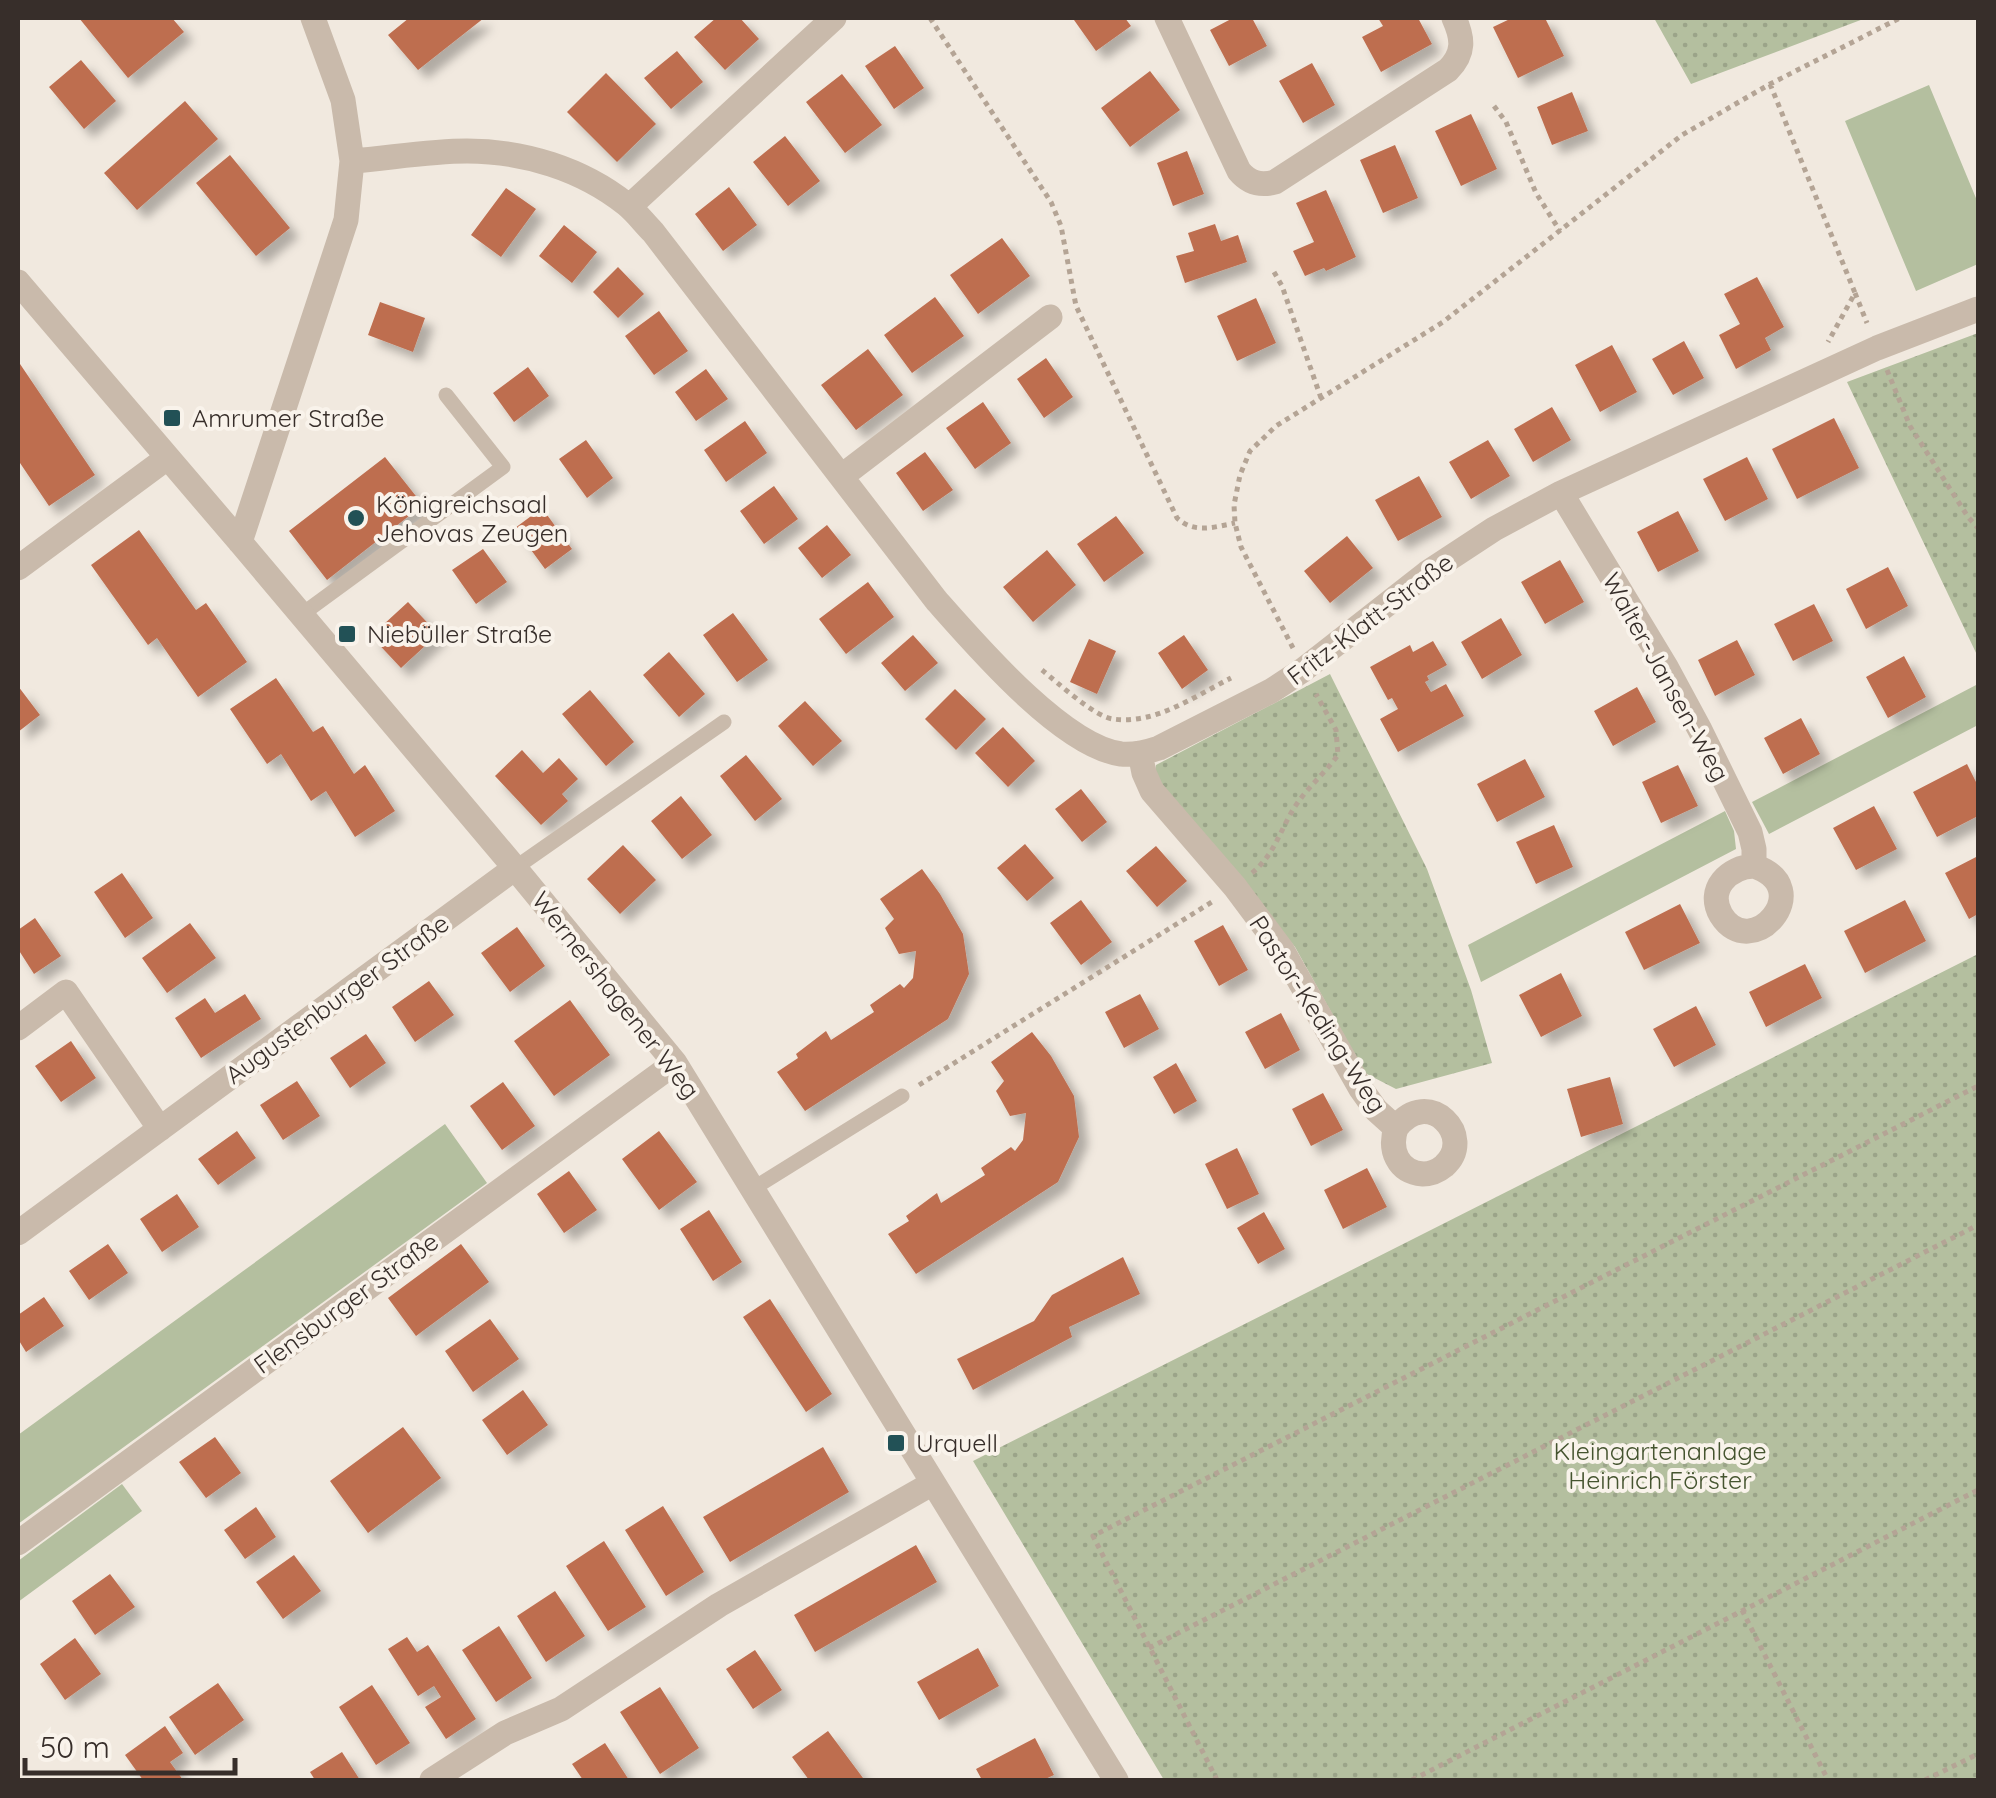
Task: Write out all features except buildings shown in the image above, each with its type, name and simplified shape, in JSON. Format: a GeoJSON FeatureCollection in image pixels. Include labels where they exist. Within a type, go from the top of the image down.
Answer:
{"type":"FeatureCollection","features":[{"type":"Feature","properties":{"kind":"street"},"geometry":{"type":"LineString","coordinates":[[240,542],[346,220],[352,161],[343,100],[313,18]]}},
{"type":"Feature","properties":{"kind":"street"},"geometry":{"type":"LineString","coordinates":[[630,206],[834,18]]}},
{"type":"Feature","properties":{"kind":"street"},"geometry":{"type":"LineString","coordinates":[[1167,18],[1239,172],[1252,182],[1268,184],[1448,70],[1462,51],[1454,18]]}},
{"type":"Feature","properties":{"kind":"street"},"geometry":{"type":"LineString","coordinates":[[352,161],[493,152],[577,174],[630,206],[936,600],[1009,677],[1080,738],[1103,749],[1140,754]]}},
{"type":"Feature","properties":{"kind":"street","name":"Wernershagener Weg"},"geometry":{"type":"LineString","coordinates":[[18,282],[515,868],[675,1063],[1116,1780]]}},
{"type":"Feature","properties":{"kind":"street","name":"Fritz-Klatt-Straße"},"geometry":{"type":"LineString","coordinates":[[1140,754],[1271,692],[1427,573],[1494,529],[1561,493],[1877,348],[1978,309]]}},
{"type":"Feature","properties":{"kind":"street"},"geometry":{"type":"LineString","coordinates":[[842,476],[1050,316]]}},
{"type":"Feature","properties":{"kind":"street"},"geometry":{"type":"LineString","coordinates":[[18,568],[167,458]]}},
{"type":"Feature","properties":{"kind":"street","name":"Walter-Jansen-Weg"},"geometry":{"type":"LineString","coordinates":[[1561,493],[1700,730],[1750,832],[1754,866]]}},
{"type":"Feature","properties":{"kind":"street","name":"Pastor-Keding-Weg"},"geometry":{"type":"LineString","coordinates":[[1140,754],[1152,791],[1282,950],[1360,1089],[1396,1128]]}},
{"type":"Feature","properties":{"kind":"street","name":"Augustenburger Straße"},"geometry":{"type":"LineString","coordinates":[[18,1232],[515,868]]}},
{"type":"Feature","properties":{"kind":"street"},"geometry":{"type":"LineString","coordinates":[[18,1028],[66,992],[160,1130]]}},
{"type":"Feature","properties":{"kind":"street","name":"Flensburger Straße"},"geometry":{"type":"LineString","coordinates":[[18,1543],[675,1063]]}},
{"type":"Feature","properties":{"kind":"street"},"geometry":{"type":"LineString","coordinates":[[432,1780],[505,1732],[561,1709],[719,1605],[934,1482]]}},
{"type":"Feature","properties":{"kind":"lane"},"geometry":{"type":"LineString","coordinates":[[300,615],[502,467],[446,395]]}},
{"type":"Feature","properties":{"kind":"lane"},"geometry":{"type":"LineString","coordinates":[[515,868],[724,722]]}},
{"type":"Feature","properties":{"kind":"lane"},"geometry":{"type":"LineString","coordinates":[[754,1188],[902,1096]]}},
{"type":"Feature","properties":{"kind":"path"},"geometry":{"type":"LineString","coordinates":[[930,18],[1051,202],[1061,226],[1076,306],[1178,518],[1186,527],[1199,529],[1234,523]]}},
{"type":"Feature","properties":{"kind":"path"},"geometry":{"type":"LineString","coordinates":[[902,1096],[1235,888],[1267,860],[1294,807],[1338,755],[1336,730],[1241,548],[1234,504],[1250,452],[1276,426],[1443,322],[1682,135],[1770,84],[1900,18]]}},
{"type":"Feature","properties":{"kind":"path"},"geometry":{"type":"LineString","coordinates":[[1770,84],[1910,426],[1978,528]]}},
{"type":"Feature","properties":{"kind":"path"},"geometry":{"type":"LineString","coordinates":[[1494,106],[1506,122],[1536,193],[1560,231]]}},
{"type":"Feature","properties":{"kind":"path"},"geometry":{"type":"LineString","coordinates":[[1274,272],[1321,398]]}},
{"type":"Feature","properties":{"kind":"path"},"geometry":{"type":"LineString","coordinates":[[1806,382],[1855,293]]}},
{"type":"Feature","properties":{"kind":"path"},"geometry":{"type":"LineString","coordinates":[[1036,666],[1111,720],[1153,717],[1240,674]]}},
{"type":"Feature","properties":{"kind":"path"},"geometry":{"type":"LineString","coordinates":[[1218,1780],[1093,1536],[1978,1086]]}},
{"type":"Feature","properties":{"kind":"path"},"geometry":{"type":"LineString","coordinates":[[1149,1648],[1978,1225]]}},
{"type":"Feature","properties":{"kind":"path"},"geometry":{"type":"LineString","coordinates":[[1412,1780],[1978,1490]]}},
{"type":"Feature","properties":{"kind":"path"},"geometry":{"type":"LineString","coordinates":[[1742,1610],[1828,1780]]}},
{"type":"Feature","properties":{"kind":"path"},"geometry":{"type":"LineString","coordinates":[[1926,1780],[1978,1754]]}},
{"type":"Feature","properties":{"kind":"green space"},"geometry":{"type":"Polygon","coordinates":[[[1654,18],[1866,18],[1691,84],[1654,18]]]}},
{"type":"Feature","properties":{"kind":"green space"},"geometry":{"type":"Polygon","coordinates":[[[1929,85],[1978,203],[1978,264],[1916,291],[1845,121],[1929,85]]]}},
{"type":"Feature","properties":{"kind":"green space"},"geometry":{"type":"Polygon","coordinates":[[[1978,333],[1978,657],[1847,382],[1978,333]]]}},
{"type":"Feature","properties":{"kind":"green space"},"geometry":{"type":"Polygon","coordinates":[[[1330,674],[1427,869],[1471,990],[1492,1063],[1396,1089],[1365,1073],[1295,947],[1154,775],[1156,765],[1330,674]]]}},
{"type":"Feature","properties":{"kind":"green space"},"geometry":{"type":"Polygon","coordinates":[[[1978,684],[1978,725],[1769,834],[1752,802],[1978,684]]]}},
{"type":"Feature","properties":{"kind":"green space"},"geometry":{"type":"Polygon","coordinates":[[[1725,811],[1734,831],[1736,849],[1481,982],[1468,945],[1725,811]]]}},
{"type":"Feature","properties":{"kind":"green space","name":"Kleingartenanlage Heinrich Förster"},"geometry":{"type":"Polygon","coordinates":[[[1978,954],[1978,1780],[1164,1780],[973,1461],[1978,954]]]}},
{"type":"Feature","properties":{"kind":"green space"},"geometry":{"type":"Polygon","coordinates":[[[445,1124],[487,1183],[18,1524],[18,1435],[445,1124]]]}},
{"type":"Feature","properties":{"kind":"green space"},"geometry":{"type":"Polygon","coordinates":[[[122,1484],[142,1511],[18,1602],[18,1561],[122,1484]]]}},
{"type":"Feature","properties":{"kind":"place","name":"Amrumer Straße"},"geometry":{"type":"Point","coordinates":[172,418]}},
{"type":"Feature","properties":{"kind":"place","name":"Königreichsaal Jehovas Zeugen"},"geometry":{"type":"Point","coordinates":[356,518]}},
{"type":"Feature","properties":{"kind":"place","name":"Niebüller Straße"},"geometry":{"type":"Point","coordinates":[347,634]}},
{"type":"Feature","properties":{"kind":"place","name":"Urquell"},"geometry":{"type":"Point","coordinates":[896,1443]}}]}
